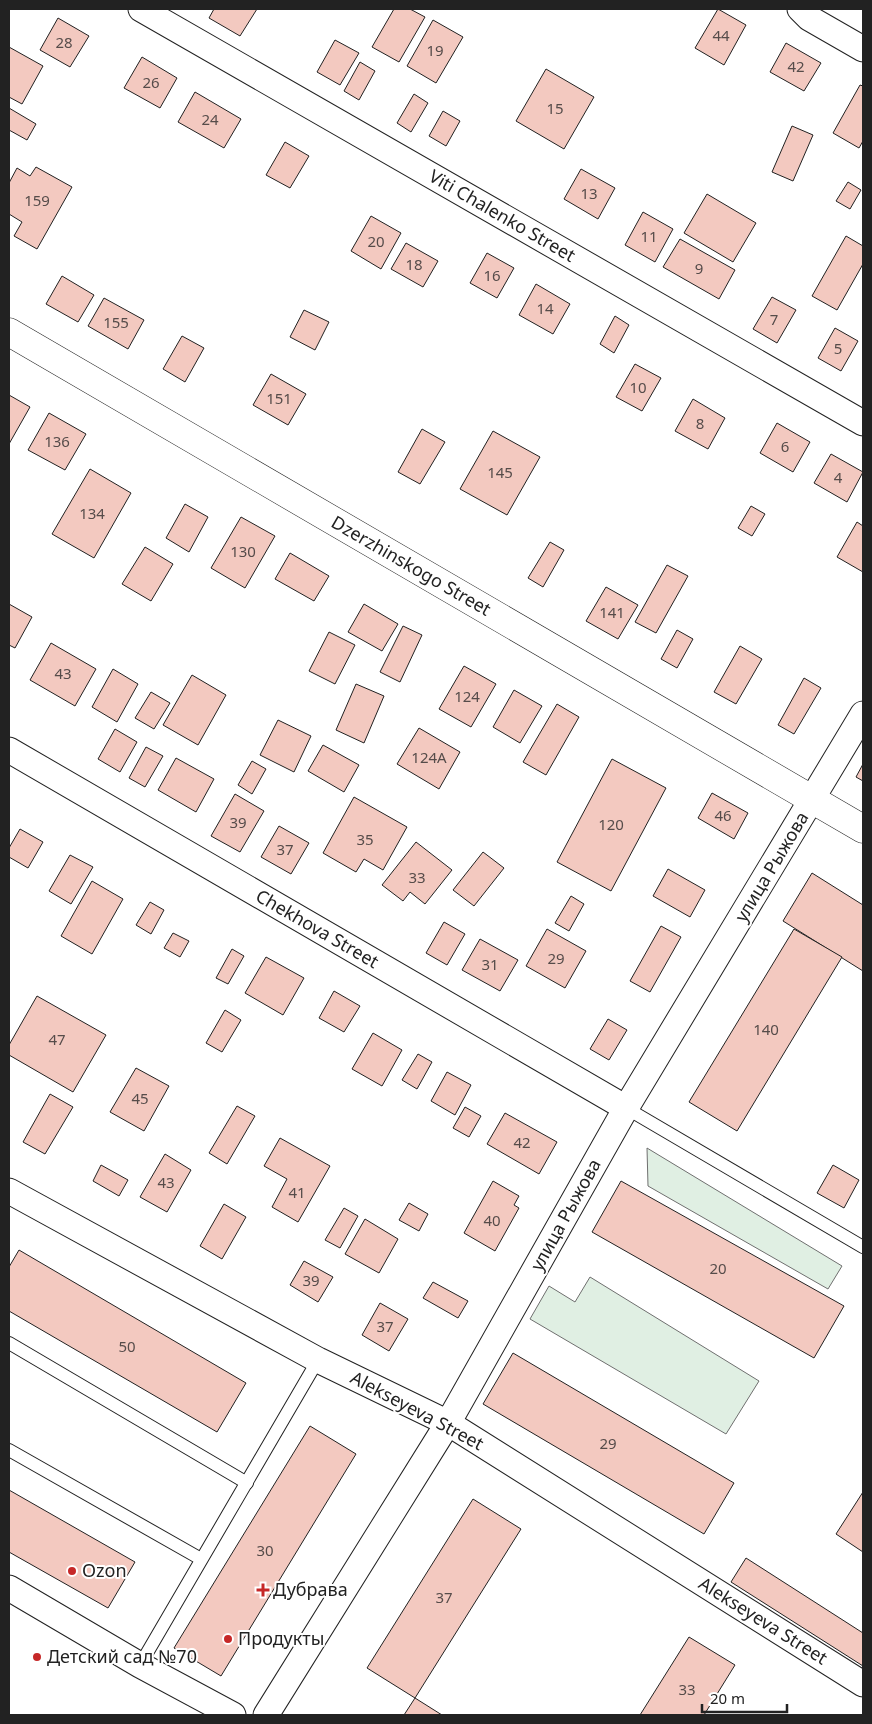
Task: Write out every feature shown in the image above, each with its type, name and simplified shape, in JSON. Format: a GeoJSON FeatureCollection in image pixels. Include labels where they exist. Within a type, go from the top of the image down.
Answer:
{"type":"FeatureCollection","features":[{"type":"Feature","properties":{"kind":"street","name":"Viti Chalenko Street"},"geometry":{"type":"LineString","coordinates":[[141,9],[863,424]]}},
{"type":"Feature","properties":{"kind":"street"},"geometry":{"type":"LineString","coordinates":[[800,9],[809,18],[863,49]]}},
{"type":"Feature","properties":{"kind":"street","name":"Dzerzhinskogo Street"},"geometry":{"type":"LineString","coordinates":[[9,332],[863,829]]}},
{"type":"Feature","properties":{"kind":"street","name":"улица Рыжова"},"geometry":{"type":"LineString","coordinates":[[266,1715],[448,1423],[626,1108],[863,714]]}},
{"type":"Feature","properties":{"kind":"street","name":"Chekhova Street"},"geometry":{"type":"LineString","coordinates":[[9,750],[626,1108]]}},
{"type":"Feature","properties":{"kind":"street","name":"Alekseyeva Street"},"geometry":{"type":"LineString","coordinates":[[9,1191],[318,1360],[448,1423],[863,1684]]}},
{"type":"Feature","properties":{"kind":"street"},"geometry":{"type":"LineString","coordinates":[[9,1588],[140,1665],[232,1715]]}},
{"type":"Feature","properties":{"kind":"lane"},"geometry":{"type":"LineString","coordinates":[[626,1108],[863,1247]]}},
{"type":"Feature","properties":{"kind":"lane"},"geometry":{"type":"LineString","coordinates":[[9,1343],[246,1483]]}},
{"type":"Feature","properties":{"kind":"lane"},"geometry":{"type":"LineString","coordinates":[[140,1665],[318,1360]]}},
{"type":"Feature","properties":{"kind":"lane"},"geometry":{"type":"LineString","coordinates":[[9,1450],[202,1560]]}},
{"type":"Feature","properties":{"kind":"green space"},"geometry":{"type":"Polygon","coordinates":[[[647,1148],[842,1266],[828,1289],[648,1186],[647,1148]]]}},
{"type":"Feature","properties":{"kind":"green space"},"geometry":{"type":"Polygon","coordinates":[[[590,1277],[759,1381],[726,1434],[530,1319],[549,1286],[575,1302],[590,1277]]]}},
{"type":"Feature","properties":{"kind":"building"},"geometry":{"type":"Polygon","coordinates":[[[214,9],[257,9],[240,36],[209,18],[214,9]]]}},
{"type":"Feature","properties":{"kind":"building"},"geometry":{"type":"Polygon","coordinates":[[[394,9],[410,9],[425,17],[399,62],[372,47],[394,9]]]}},
{"type":"Feature","properties":{"kind":"building"},"geometry":{"type":"Polygon","coordinates":[[[718,9],[746,25],[724,65],[695,48],[718,9]]]}},
{"type":"Feature","properties":{"kind":"building"},"geometry":{"type":"Polygon","coordinates":[[[58,18],[89,36],[70,67],[40,50],[58,18]]]}},
{"type":"Feature","properties":{"kind":"building"},"geometry":{"type":"Polygon","coordinates":[[[433,20],[463,37],[436,83],[407,66],[433,20]]]}},
{"type":"Feature","properties":{"kind":"building"},"geometry":{"type":"Polygon","coordinates":[[[335,40],[359,53],[340,85],[317,72],[335,40]]]}},
{"type":"Feature","properties":{"kind":"building"},"geometry":{"type":"Polygon","coordinates":[[[786,43],[821,63],[804,91],[770,72],[786,43]]]}},
{"type":"Feature","properties":{"kind":"building"},"geometry":{"type":"Polygon","coordinates":[[[9,47],[43,66],[22,104],[9,97],[9,47]]]}},
{"type":"Feature","properties":{"kind":"building"},"geometry":{"type":"Polygon","coordinates":[[[142,57],[177,78],[160,108],[124,88],[142,57]]]}},
{"type":"Feature","properties":{"kind":"building"},"geometry":{"type":"Polygon","coordinates":[[[360,62],[375,71],[359,100],[344,91],[360,62]]]}},
{"type":"Feature","properties":{"kind":"building"},"geometry":{"type":"Polygon","coordinates":[[[546,69],[594,97],[564,149],[516,121],[546,69]]]}},
{"type":"Feature","properties":{"kind":"building"},"geometry":{"type":"Polygon","coordinates":[[[860,85],[863,86],[863,141],[859,148],[833,133],[860,85]]]}},
{"type":"Feature","properties":{"kind":"building"},"geometry":{"type":"Polygon","coordinates":[[[195,92],[241,119],[224,148],[178,122],[195,92]]]}},
{"type":"Feature","properties":{"kind":"building"},"geometry":{"type":"Polygon","coordinates":[[[414,94],[428,103],[411,132],[397,123],[414,94]]]}},
{"type":"Feature","properties":{"kind":"building"},"geometry":{"type":"Polygon","coordinates":[[[9,108],[36,124],[27,140],[9,130],[9,108]]]}},
{"type":"Feature","properties":{"kind":"building"},"geometry":{"type":"Polygon","coordinates":[[[443,111],[460,121],[446,146],[429,136],[443,111]]]}},
{"type":"Feature","properties":{"kind":"building"},"geometry":{"type":"Polygon","coordinates":[[[792,126],[813,135],[793,181],[772,172],[792,126]]]}},
{"type":"Feature","properties":{"kind":"building"},"geometry":{"type":"Polygon","coordinates":[[[285,142],[309,156],[290,188],[266,175],[285,142]]]}},
{"type":"Feature","properties":{"kind":"building"},"geometry":{"type":"Polygon","coordinates":[[[36,167],[72,187],[37,249],[14,236],[22,222],[9,214],[9,183],[17,168],[30,176],[36,167]]]}},
{"type":"Feature","properties":{"kind":"building"},"geometry":{"type":"Polygon","coordinates":[[[581,169],[615,188],[598,219],[564,199],[581,169]]]}},
{"type":"Feature","properties":{"kind":"building"},"geometry":{"type":"Polygon","coordinates":[[[848,182],[861,190],[850,209],[836,201],[848,182]]]}},
{"type":"Feature","properties":{"kind":"building"},"geometry":{"type":"Polygon","coordinates":[[[707,194],[756,223],[733,262],[684,233],[707,194]]]}},
{"type":"Feature","properties":{"kind":"building"},"geometry":{"type":"Polygon","coordinates":[[[643,212],[673,229],[655,262],[625,245],[643,212]]]}},
{"type":"Feature","properties":{"kind":"building"},"geometry":{"type":"Polygon","coordinates":[[[371,216],[401,233],[381,269],[351,251],[371,216]]]}},
{"type":"Feature","properties":{"kind":"building"},"geometry":{"type":"Polygon","coordinates":[[[846,236],[863,246],[863,264],[837,310],[812,296],[846,236]]]}},
{"type":"Feature","properties":{"kind":"building"},"geometry":{"type":"Polygon","coordinates":[[[680,239],[735,270],[719,299],[663,267],[680,239]]]}},
{"type":"Feature","properties":{"kind":"building"},"geometry":{"type":"Polygon","coordinates":[[[406,243],[438,261],[423,287],[391,269],[406,243]]]}},
{"type":"Feature","properties":{"kind":"building"},"geometry":{"type":"Polygon","coordinates":[[[487,253],[514,268],[497,298],[470,283],[487,253]]]}},
{"type":"Feature","properties":{"kind":"building"},"geometry":{"type":"Polygon","coordinates":[[[62,276],[94,295],[78,322],[46,304],[62,276]]]}},
{"type":"Feature","properties":{"kind":"building"},"geometry":{"type":"Polygon","coordinates":[[[536,284],[570,304],[553,334],[519,315],[536,284]]]}},
{"type":"Feature","properties":{"kind":"building"},"geometry":{"type":"Polygon","coordinates":[[[772,297],[796,310],[777,343],[753,329],[772,297]]]}},
{"type":"Feature","properties":{"kind":"building"},"geometry":{"type":"Polygon","coordinates":[[[104,298],[144,320],[128,349],[88,326],[104,298]]]}},
{"type":"Feature","properties":{"kind":"building"},"geometry":{"type":"Polygon","coordinates":[[[304,310],[329,322],[315,350],[290,337],[304,310]]]}},
{"type":"Feature","properties":{"kind":"building"},"geometry":{"type":"Polygon","coordinates":[[[615,316],[629,325],[614,353],[600,344],[615,316]]]}},
{"type":"Feature","properties":{"kind":"building"},"geometry":{"type":"Polygon","coordinates":[[[835,328],[858,341],[841,371],[818,358],[835,328]]]}},
{"type":"Feature","properties":{"kind":"building"},"geometry":{"type":"Polygon","coordinates":[[[182,336],[204,348],[185,382],[163,369],[182,336]]]}},
{"type":"Feature","properties":{"kind":"building"},"geometry":{"type":"Polygon","coordinates":[[[635,364],[661,378],[642,411],[616,397],[635,364]]]}},
{"type":"Feature","properties":{"kind":"building"},"geometry":{"type":"Polygon","coordinates":[[[271,374],[306,394],[288,425],[253,405],[271,374]]]}},
{"type":"Feature","properties":{"kind":"building"},"geometry":{"type":"Polygon","coordinates":[[[9,395],[30,407],[9,444],[9,395]]]}},
{"type":"Feature","properties":{"kind":"building"},"geometry":{"type":"Polygon","coordinates":[[[693,399],[725,418],[708,449],[675,431],[693,399]]]}},
{"type":"Feature","properties":{"kind":"building"},"geometry":{"type":"Polygon","coordinates":[[[49,413],[86,434],[65,470],[28,450],[49,413]]]}},
{"type":"Feature","properties":{"kind":"building"},"geometry":{"type":"Polygon","coordinates":[[[777,423],[810,442],[793,472],[760,453],[777,423]]]}},
{"type":"Feature","properties":{"kind":"building"},"geometry":{"type":"Polygon","coordinates":[[[422,429],[445,442],[420,484],[398,472],[422,429]]]}},
{"type":"Feature","properties":{"kind":"building"},"geometry":{"type":"Polygon","coordinates":[[[493,431],[540,457],[507,515],[460,489],[493,431]]]}},
{"type":"Feature","properties":{"kind":"building"},"geometry":{"type":"Polygon","coordinates":[[[831,454],[863,472],[847,502],[814,483],[831,454]]]}},
{"type":"Feature","properties":{"kind":"building"},"geometry":{"type":"Polygon","coordinates":[[[90,469],[131,493],[94,558],[52,534],[90,469]]]}},
{"type":"Feature","properties":{"kind":"building"},"geometry":{"type":"Polygon","coordinates":[[[185,504],[208,517],[189,552],[166,538],[185,504]]]}},
{"type":"Feature","properties":{"kind":"building"},"geometry":{"type":"Polygon","coordinates":[[[751,506],[765,514],[752,536],[738,528],[751,506]]]}},
{"type":"Feature","properties":{"kind":"building"},"geometry":{"type":"Polygon","coordinates":[[[241,517],[275,536],[245,588],[211,568],[241,517]]]}},
{"type":"Feature","properties":{"kind":"building"},"geometry":{"type":"Polygon","coordinates":[[[857,522],[863,526],[863,572],[837,557],[857,522]]]}},
{"type":"Feature","properties":{"kind":"building"},"geometry":{"type":"Polygon","coordinates":[[[550,542],[564,550],[543,587],[528,578],[550,542]]]}},
{"type":"Feature","properties":{"kind":"building"},"geometry":{"type":"Polygon","coordinates":[[[145,547],[173,564],[151,601],[122,584],[145,547]]]}},
{"type":"Feature","properties":{"kind":"building"},"geometry":{"type":"Polygon","coordinates":[[[290,553],[329,576],[314,601],[275,579],[290,553]]]}},
{"type":"Feature","properties":{"kind":"building"},"geometry":{"type":"Polygon","coordinates":[[[667,565],[688,576],[656,633],[635,622],[667,565]]]}},
{"type":"Feature","properties":{"kind":"building"},"geometry":{"type":"Polygon","coordinates":[[[606,587],[638,605],[618,639],[586,621],[606,587]]]}},
{"type":"Feature","properties":{"kind":"building"},"geometry":{"type":"Polygon","coordinates":[[[9,604],[32,617],[15,648],[9,645],[9,604]]]}},
{"type":"Feature","properties":{"kind":"building"},"geometry":{"type":"Polygon","coordinates":[[[364,604],[398,624],[382,651],[348,632],[364,604]]]}},
{"type":"Feature","properties":{"kind":"building"},"geometry":{"type":"Polygon","coordinates":[[[403,626],[422,635],[400,682],[380,672],[403,626]]]}},
{"type":"Feature","properties":{"kind":"building"},"geometry":{"type":"Polygon","coordinates":[[[677,630],[693,639],[677,668],[661,659],[677,630]]]}},
{"type":"Feature","properties":{"kind":"building"},"geometry":{"type":"Polygon","coordinates":[[[329,632],[355,645],[335,684],[309,671],[329,632]]]}},
{"type":"Feature","properties":{"kind":"building"},"geometry":{"type":"Polygon","coordinates":[[[51,643],[96,669],[75,706],[30,680],[51,643]]]}},
{"type":"Feature","properties":{"kind":"building"},"geometry":{"type":"Polygon","coordinates":[[[740,646],[762,659],[736,704],[714,692],[740,646]]]}},
{"type":"Feature","properties":{"kind":"building"},"geometry":{"type":"Polygon","coordinates":[[[464,666],[496,684],[471,727],[439,709],[464,666]]]}},
{"type":"Feature","properties":{"kind":"building"},"geometry":{"type":"Polygon","coordinates":[[[113,669],[138,684],[117,722],[92,707],[113,669]]]}},
{"type":"Feature","properties":{"kind":"building"},"geometry":{"type":"Polygon","coordinates":[[[192,675],[226,695],[198,745],[163,725],[192,675]]]}},
{"type":"Feature","properties":{"kind":"building"},"geometry":{"type":"Polygon","coordinates":[[[804,678],[821,688],[794,734],[778,725],[804,678]]]}},
{"type":"Feature","properties":{"kind":"building"},"geometry":{"type":"Polygon","coordinates":[[[356,684],[384,696],[364,743],[336,730],[356,684]]]}},
{"type":"Feature","properties":{"kind":"building"},"geometry":{"type":"Polygon","coordinates":[[[514,690],[542,706],[520,743],[493,727],[514,690]]]}},
{"type":"Feature","properties":{"kind":"building"},"geometry":{"type":"Polygon","coordinates":[[[151,692],[170,703],[154,729],[135,718],[151,692]]]}},
{"type":"Feature","properties":{"kind":"building"},"geometry":{"type":"Polygon","coordinates":[[[557,704],[579,717],[546,775],[523,762],[557,704]]]}},
{"type":"Feature","properties":{"kind":"building"},"geometry":{"type":"Polygon","coordinates":[[[278,720],[311,736],[294,772],[260,755],[278,720]]]}},
{"type":"Feature","properties":{"kind":"building"},"geometry":{"type":"Polygon","coordinates":[[[419,728],[460,752],[439,789],[397,764],[419,728]]]}},
{"type":"Feature","properties":{"kind":"building"},"geometry":{"type":"Polygon","coordinates":[[[115,729],[137,742],[120,772],[98,759],[115,729]]]}},
{"type":"Feature","properties":{"kind":"building"},"geometry":{"type":"Polygon","coordinates":[[[323,745],[359,765],[344,792],[308,771],[323,745]]]}},
{"type":"Feature","properties":{"kind":"building"},"geometry":{"type":"Polygon","coordinates":[[[146,747],[163,756],[145,787],[129,778],[146,747]]]}},
{"type":"Feature","properties":{"kind":"building"},"geometry":{"type":"Polygon","coordinates":[[[176,758],[214,779],[196,812],[158,790],[176,758]]]}},
{"type":"Feature","properties":{"kind":"building"},"geometry":{"type":"Polygon","coordinates":[[[612,759],[666,788],[611,891],[557,862],[612,759]]]}},
{"type":"Feature","properties":{"kind":"building"},"geometry":{"type":"Polygon","coordinates":[[[252,761],[266,769],[252,794],[238,785],[252,761]]]}},
{"type":"Feature","properties":{"kind":"building"},"geometry":{"type":"Polygon","coordinates":[[[863,764],[863,781],[856,777],[863,764]]]}},
{"type":"Feature","properties":{"kind":"building"},"geometry":{"type":"Polygon","coordinates":[[[712,793],[748,813],[734,839],[698,818],[712,793]]]}},
{"type":"Feature","properties":{"kind":"building"},"geometry":{"type":"Polygon","coordinates":[[[235,794],[264,811],[240,852],[211,836],[235,794]]]}},
{"type":"Feature","properties":{"kind":"building"},"geometry":{"type":"Polygon","coordinates":[[[354,797],[407,827],[383,870],[364,859],[356,872],[323,853],[354,797]]]}},
{"type":"Feature","properties":{"kind":"building"},"geometry":{"type":"Polygon","coordinates":[[[279,826],[309,843],[291,874],[261,857],[279,826]]]}},
{"type":"Feature","properties":{"kind":"building"},"geometry":{"type":"Polygon","coordinates":[[[20,829],[43,842],[28,868],[9,857],[9,848],[20,829]]]}},
{"type":"Feature","properties":{"kind":"building"},"geometry":{"type":"Polygon","coordinates":[[[416,842],[452,870],[425,904],[410,892],[403,901],[382,885],[416,842]]]}},
{"type":"Feature","properties":{"kind":"building"},"geometry":{"type":"Polygon","coordinates":[[[483,852],[504,868],[474,906],[453,890],[483,852]]]}},
{"type":"Feature","properties":{"kind":"building"},"geometry":{"type":"Polygon","coordinates":[[[70,855],[93,867],[71,904],[49,891],[70,855]]]}},
{"type":"Feature","properties":{"kind":"building"},"geometry":{"type":"Polygon","coordinates":[[[668,869],[705,890],[690,917],[653,896],[668,869]]]}},
{"type":"Feature","properties":{"kind":"building"},"geometry":{"type":"Polygon","coordinates":[[[812,873],[863,905],[863,971],[783,921],[812,873]]]}},
{"type":"Feature","properties":{"kind":"building"},"geometry":{"type":"Polygon","coordinates":[[[92,881],[123,899],[92,954],[61,936],[92,881]]]}},
{"type":"Feature","properties":{"kind":"building"},"geometry":{"type":"Polygon","coordinates":[[[571,896],[584,904],[569,931],[555,923],[571,896]]]}},
{"type":"Feature","properties":{"kind":"building"},"geometry":{"type":"Polygon","coordinates":[[[150,902],[164,910],[151,934],[136,925],[150,902]]]}},
{"type":"Feature","properties":{"kind":"building"},"geometry":{"type":"Polygon","coordinates":[[[444,922],[465,934],[447,965],[426,953],[444,922]]]}},
{"type":"Feature","properties":{"kind":"building"},"geometry":{"type":"Polygon","coordinates":[[[661,926],[681,937],[650,992],[630,981],[661,926]]]}},
{"type":"Feature","properties":{"kind":"building"},"geometry":{"type":"Polygon","coordinates":[[[547,929],[586,951],[565,988],[526,966],[547,929]]]}},
{"type":"Feature","properties":{"kind":"building"},"geometry":{"type":"Polygon","coordinates":[[[794,929],[842,957],[737,1131],[689,1102],[794,929]]]}},
{"type":"Feature","properties":{"kind":"building"},"geometry":{"type":"Polygon","coordinates":[[[173,933],[189,941],[180,957],[164,948],[173,933]]]}},
{"type":"Feature","properties":{"kind":"building"},"geometry":{"type":"Polygon","coordinates":[[[480,939],[518,960],[500,991],[462,970],[480,939]]]}},
{"type":"Feature","properties":{"kind":"building"},"geometry":{"type":"Polygon","coordinates":[[[232,949],[244,956],[228,984],[216,978],[232,949]]]}},
{"type":"Feature","properties":{"kind":"building"},"geometry":{"type":"Polygon","coordinates":[[[266,957],[304,978],[283,1015],[245,993],[266,957]]]}},
{"type":"Feature","properties":{"kind":"building"},"geometry":{"type":"Polygon","coordinates":[[[334,991],[360,1006],[344,1032],[319,1018],[334,991]]]}},
{"type":"Feature","properties":{"kind":"building"},"geometry":{"type":"Polygon","coordinates":[[[37,996],[106,1035],[73,1092],[9,1055],[9,1045],[37,996]]]}},
{"type":"Feature","properties":{"kind":"building"},"geometry":{"type":"Polygon","coordinates":[[[225,1010],[241,1020],[222,1052],[206,1043],[225,1010]]]}},
{"type":"Feature","properties":{"kind":"building"},"geometry":{"type":"Polygon","coordinates":[[[608,1019],[627,1030],[609,1060],[590,1049],[608,1019]]]}},
{"type":"Feature","properties":{"kind":"building"},"geometry":{"type":"Polygon","coordinates":[[[373,1033],[402,1050],[382,1086],[352,1069],[373,1033]]]}},
{"type":"Feature","properties":{"kind":"building"},"geometry":{"type":"Polygon","coordinates":[[[418,1054],[432,1062],[417,1089],[402,1080],[418,1054]]]}},
{"type":"Feature","properties":{"kind":"building"},"geometry":{"type":"Polygon","coordinates":[[[136,1068],[169,1086],[144,1131],[110,1112],[136,1068]]]}},
{"type":"Feature","properties":{"kind":"building"},"geometry":{"type":"Polygon","coordinates":[[[447,1072],[471,1085],[455,1115],[431,1101],[447,1072]]]}},
{"type":"Feature","properties":{"kind":"building"},"geometry":{"type":"Polygon","coordinates":[[[50,1094],[73,1107],[45,1154],[23,1142],[50,1094]]]}},
{"type":"Feature","properties":{"kind":"building"},"geometry":{"type":"Polygon","coordinates":[[[237,1106],[255,1116],[227,1164],[209,1153],[237,1106]]]}},
{"type":"Feature","properties":{"kind":"building"},"geometry":{"type":"Polygon","coordinates":[[[465,1107],[481,1116],[469,1137],[453,1128],[465,1107]]]}},
{"type":"Feature","properties":{"kind":"building"},"geometry":{"type":"Polygon","coordinates":[[[505,1113],[557,1142],[539,1174],[487,1144],[505,1113]]]}},
{"type":"Feature","properties":{"kind":"building"},"geometry":{"type":"Polygon","coordinates":[[[280,1138],[330,1166],[298,1222],[272,1207],[287,1179],[264,1166],[280,1138]]]}},
{"type":"Feature","properties":{"kind":"building"},"geometry":{"type":"Polygon","coordinates":[[[165,1154],[191,1170],[167,1212],[140,1197],[165,1154]]]}},
{"type":"Feature","properties":{"kind":"building"},"geometry":{"type":"Polygon","coordinates":[[[101,1165],[128,1180],[119,1196],[93,1181],[101,1165]]]}},
{"type":"Feature","properties":{"kind":"building"},"geometry":{"type":"Polygon","coordinates":[[[833,1165],[859,1180],[844,1208],[817,1193],[833,1165]]]}},
{"type":"Feature","properties":{"kind":"building"},"geometry":{"type":"Polygon","coordinates":[[[493,1181],[519,1196],[514,1205],[519,1208],[495,1251],[464,1233],[493,1181]]]}},
{"type":"Feature","properties":{"kind":"building"},"geometry":{"type":"Polygon","coordinates":[[[621,1181],[844,1306],[814,1358],[592,1232],[621,1181]]]}},
{"type":"Feature","properties":{"kind":"building"},"geometry":{"type":"Polygon","coordinates":[[[409,1203],[428,1214],[419,1231],[399,1220],[409,1203]]]}},
{"type":"Feature","properties":{"kind":"building"},"geometry":{"type":"Polygon","coordinates":[[[224,1204],[246,1217],[222,1259],[200,1246],[224,1204]]]}},
{"type":"Feature","properties":{"kind":"building"},"geometry":{"type":"Polygon","coordinates":[[[344,1208],[358,1216],[340,1248],[325,1240],[344,1208]]]}},
{"type":"Feature","properties":{"kind":"building"},"geometry":{"type":"Polygon","coordinates":[[[365,1219],[398,1239],[379,1273],[345,1254],[365,1219]]]}},
{"type":"Feature","properties":{"kind":"building"},"geometry":{"type":"Polygon","coordinates":[[[19,1250],[246,1383],[217,1432],[9,1311],[9,1267],[19,1250]]]}},
{"type":"Feature","properties":{"kind":"building"},"geometry":{"type":"Polygon","coordinates":[[[304,1261],[333,1277],[318,1302],[290,1285],[304,1261]]]}},
{"type":"Feature","properties":{"kind":"building"},"geometry":{"type":"Polygon","coordinates":[[[433,1282],[468,1301],[458,1318],[423,1298],[433,1282]]]}},
{"type":"Feature","properties":{"kind":"building"},"geometry":{"type":"Polygon","coordinates":[[[380,1303],[408,1319],[389,1351],[362,1335],[380,1303]]]}},
{"type":"Feature","properties":{"kind":"building"},"geometry":{"type":"Polygon","coordinates":[[[513,1353],[734,1483],[704,1534],[483,1404],[513,1353]]]}},
{"type":"Feature","properties":{"kind":"building"},"geometry":{"type":"Polygon","coordinates":[[[310,1426],[356,1454],[221,1676],[174,1648],[310,1426]]]}},
{"type":"Feature","properties":{"kind":"building"},"geometry":{"type":"Polygon","coordinates":[[[9,1490],[135,1562],[108,1608],[9,1552],[9,1490]]]}},
{"type":"Feature","properties":{"kind":"building"},"geometry":{"type":"Polygon","coordinates":[[[863,1492],[863,1552],[836,1534],[863,1492]]]}},
{"type":"Feature","properties":{"kind":"building"},"geometry":{"type":"Polygon","coordinates":[[[473,1499],[521,1529],[415,1698],[367,1668],[473,1499]]]}},
{"type":"Feature","properties":{"kind":"building"},"geometry":{"type":"Polygon","coordinates":[[[746,1558],[863,1633],[863,1666],[731,1582],[746,1558]]]}},
{"type":"Feature","properties":{"kind":"building"},"geometry":{"type":"Polygon","coordinates":[[[689,1637],[735,1665],[704,1715],[640,1715],[689,1637]]]}},
{"type":"Feature","properties":{"kind":"building"},"geometry":{"type":"Polygon","coordinates":[[[415,1698],[442,1715],[404,1715],[415,1698]]]}},
{"type":"Feature","properties":{"kind":"place","name":"Ozon"},"geometry":{"type":"Point","coordinates":[72,1571]}},
{"type":"Feature","properties":{"kind":"place","name":"Дубрава"},"geometry":{"type":"Point","coordinates":[263,1590]}},
{"type":"Feature","properties":{"kind":"place","name":"Продукты"},"geometry":{"type":"Point","coordinates":[228,1639]}},
{"type":"Feature","properties":{"kind":"place","name":"Детский сад №70"},"geometry":{"type":"Point","coordinates":[37,1657]}}]}
